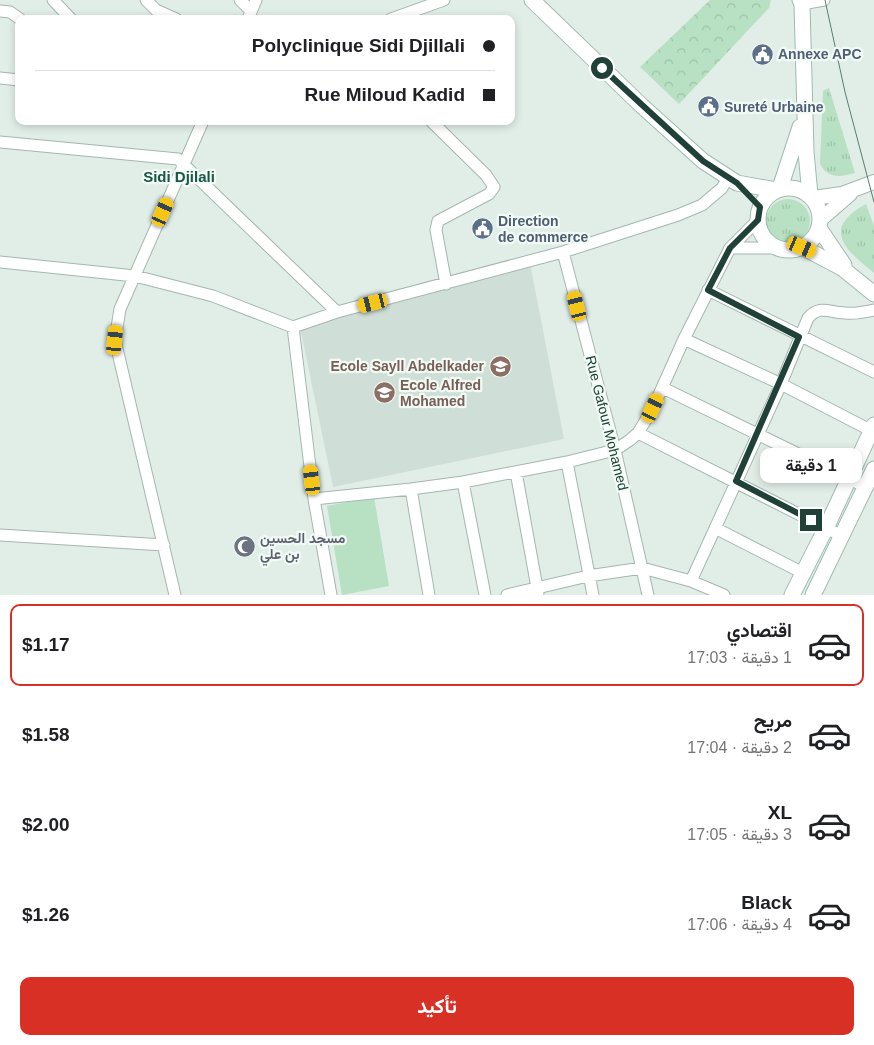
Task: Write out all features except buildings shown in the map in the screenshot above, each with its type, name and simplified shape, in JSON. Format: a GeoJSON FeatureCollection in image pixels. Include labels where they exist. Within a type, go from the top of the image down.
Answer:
{"type":"FeatureCollection","features":[{"type":"Feature","properties":{"kind":"main road"},"geometry":{"type":"LineString","coordinates":[[532,0],[642,106],[703,161],[732,181],[759,214]]}},
{"type":"Feature","properties":{"kind":"main road"},"geometry":{"type":"LineString","coordinates":[[802,2],[806,152],[812,197],[820,211],[820,224],[833,252],[851,274],[874,294]]}},
{"type":"Feature","properties":{"kind":"main road"},"geometry":{"type":"LineString","coordinates":[[805,109],[788,168],[778,189],[764,200],[759,214],[762,236],[778,248],[786,250],[802,247],[812,239],[820,224]]}},
{"type":"Feature","properties":{"kind":"main road"},"geometry":{"type":"LineString","coordinates":[[732,181],[778,189],[794,188],[812,197]]}},
{"type":"Feature","properties":{"kind":"main road"},"geometry":{"type":"LineString","coordinates":[[802,247],[851,274]]}},
{"type":"Feature","properties":{"kind":"main road"},"geometry":{"type":"LineString","coordinates":[[792,595],[873,429]]}},
{"type":"Feature","properties":{"kind":"main road"},"geometry":{"type":"LineString","coordinates":[[813,595],[874,469]]}},
{"type":"Feature","properties":{"kind":"street"},"geometry":{"type":"LineString","coordinates":[[53,0],[67,15]]}},
{"type":"Feature","properties":{"kind":"street"},"geometry":{"type":"LineString","coordinates":[[146,0],[152,15]]}},
{"type":"Feature","properties":{"kind":"street"},"geometry":{"type":"LineString","coordinates":[[240,0],[251,10]]}},
{"type":"Feature","properties":{"kind":"street"},"geometry":{"type":"LineString","coordinates":[[402,15],[444,0]]}},
{"type":"Feature","properties":{"kind":"street"},"geometry":{"type":"LineString","coordinates":[[802,2],[824,0]]}},
{"type":"Feature","properties":{"kind":"street"},"geometry":{"type":"LineString","coordinates":[[0,11],[10,12],[15,16]]}},
{"type":"Feature","properties":{"kind":"street"},"geometry":{"type":"LineString","coordinates":[[0,78],[15,80]]}},
{"type":"Feature","properties":{"kind":"street"},"geometry":{"type":"LineString","coordinates":[[175,595],[115,340],[120,309],[201,125]]}},
{"type":"Feature","properties":{"kind":"street"},"geometry":{"type":"LineString","coordinates":[[435,125],[486,175],[494,187],[490,194],[438,221],[436,230],[446,284]]}},
{"type":"Feature","properties":{"kind":"street"},"geometry":{"type":"LineString","coordinates":[[0,142],[173,158],[184,164],[337,312]]}},
{"type":"Feature","properties":{"kind":"street"},"geometry":{"type":"LineString","coordinates":[[0,262],[135,276],[213,296],[293,327],[337,312],[563,252],[702,205],[732,181]]}},
{"type":"Feature","properties":{"kind":"street"},"geometry":{"type":"LineString","coordinates":[[812,197],[831,197],[857,190],[874,182]]}},
{"type":"Feature","properties":{"kind":"street"},"geometry":{"type":"LineString","coordinates":[[820,224],[857,190]]}},
{"type":"Feature","properties":{"kind":"street"},"geometry":{"type":"LineString","coordinates":[[314,498],[463,482],[567,462],[614,450],[638,433],[663,388],[684,339],[730,248],[759,214]]}},
{"type":"Feature","properties":{"kind":"street"},"geometry":{"type":"LineString","coordinates":[[730,248],[778,248]]}},
{"type":"Feature","properties":{"kind":"street","name":"Rue Gafour Mohamed"},"geometry":{"type":"LineString","coordinates":[[563,252],[614,450],[648,595]]}},
{"type":"Feature","properties":{"kind":"street"},"geometry":{"type":"LineString","coordinates":[[708,290],[799,337],[874,372]]}},
{"type":"Feature","properties":{"kind":"street"},"geometry":{"type":"LineString","coordinates":[[691,580],[757,432],[781,384],[808,318],[817,310],[844,313],[874,310]]}},
{"type":"Feature","properties":{"kind":"street"},"geometry":{"type":"LineString","coordinates":[[293,327],[314,498],[331,595]]}},
{"type":"Feature","properties":{"kind":"street"},"geometry":{"type":"LineString","coordinates":[[684,339],[873,429]]}},
{"type":"Feature","properties":{"kind":"street"},"geometry":{"type":"LineString","coordinates":[[663,388],[757,432],[866,487]]}},
{"type":"Feature","properties":{"kind":"street"},"geometry":{"type":"LineString","coordinates":[[638,433],[842,536]]}},
{"type":"Feature","properties":{"kind":"street"},"geometry":{"type":"LineString","coordinates":[[567,462],[593,595]]}},
{"type":"Feature","properties":{"kind":"street"},"geometry":{"type":"LineString","coordinates":[[516,472],[538,591]]}},
{"type":"Feature","properties":{"kind":"street"},"geometry":{"type":"LineString","coordinates":[[463,482],[485,595]]}},
{"type":"Feature","properties":{"kind":"street"},"geometry":{"type":"LineString","coordinates":[[411,488],[429,595]]}},
{"type":"Feature","properties":{"kind":"street"},"geometry":{"type":"LineString","coordinates":[[715,528],[803,573]]}},
{"type":"Feature","properties":{"kind":"street"},"geometry":{"type":"LineString","coordinates":[[0,535],[164,545]]}},
{"type":"Feature","properties":{"kind":"street"},"geometry":{"type":"LineString","coordinates":[[507,595],[538,591],[588,576],[642,568],[691,580],[724,595]]}},
{"type":"Feature","properties":{"kind":"shaded area"},"geometry":{"type":"Polygon","coordinates":[[[530,263],[564,439],[333,487],[300,327],[530,263]]]}},
{"type":"Feature","properties":{"kind":"green space"},"geometry":{"type":"Polygon","coordinates":[[[710,0],[771,0],[769,8],[679,104],[640,67],[710,0]]]}},
{"type":"Feature","properties":{"kind":"green space"},"geometry":{"type":"Polygon","coordinates":[[[829,88],[855,173],[835,176],[823,169],[820,164],[823,91],[829,88]]]}},
{"type":"Feature","properties":{"kind":"green space"},"geometry":{"type":"Polygon","coordinates":[[[792,199],[804,205],[809,212],[809,230],[804,237],[797,242],[784,243],[776,240],[769,233],[766,217],[769,209],[776,202],[792,199]]]}},
{"type":"Feature","properties":{"kind":"green space"},"geometry":{"type":"Polygon","coordinates":[[[866,204],[874,226],[874,273],[847,248],[842,239],[841,231],[844,222],[852,213],[866,204]]]}},
{"type":"Feature","properties":{"kind":"green space"},"geometry":{"type":"Polygon","coordinates":[[[374,497],[389,586],[342,595],[327,506],[374,497]]]}},
{"type":"Feature","properties":{"kind":"tram line"},"geometry":{"type":"LineString","coordinates":[[825,0],[845,92],[874,202]]}},
{"type":"Feature","properties":{"kind":"place","name":"Annexe APC"},"geometry":{"type":"Point","coordinates":[762,54]}},
{"type":"Feature","properties":{"kind":"place","name":"Sureté Urbaine"},"geometry":{"type":"Point","coordinates":[708,107]}},
{"type":"Feature","properties":{"kind":"place","name":"Direction de commerce"},"geometry":{"type":"Point","coordinates":[482,229]}},
{"type":"Feature","properties":{"kind":"place","name":"Ecole Sayll Abdelkader"},"geometry":{"type":"Point","coordinates":[500,366]}},
{"type":"Feature","properties":{"kind":"place","name":"Ecole Alfred Mohamed"},"geometry":{"type":"Point","coordinates":[384,393]}},
{"type":"Feature","properties":{"kind":"place","name":"مسجد الحسين بن علي"},"geometry":{"type":"Point","coordinates":[244,546]}},
{"type":"Feature","properties":{"kind":"district","name":"Sidi Djilali"},"geometry":{"type":"Point","coordinates":[179,176]}},
{"type":"Feature","properties":{"kind":"route"},"geometry":{"type":"LineString","coordinates":[[602,68],[703,161],[737,183],[760,207],[758,220],[730,248],[708,290],[799,337],[781,384],[757,432],[736,481],[811,520]]}}]}
